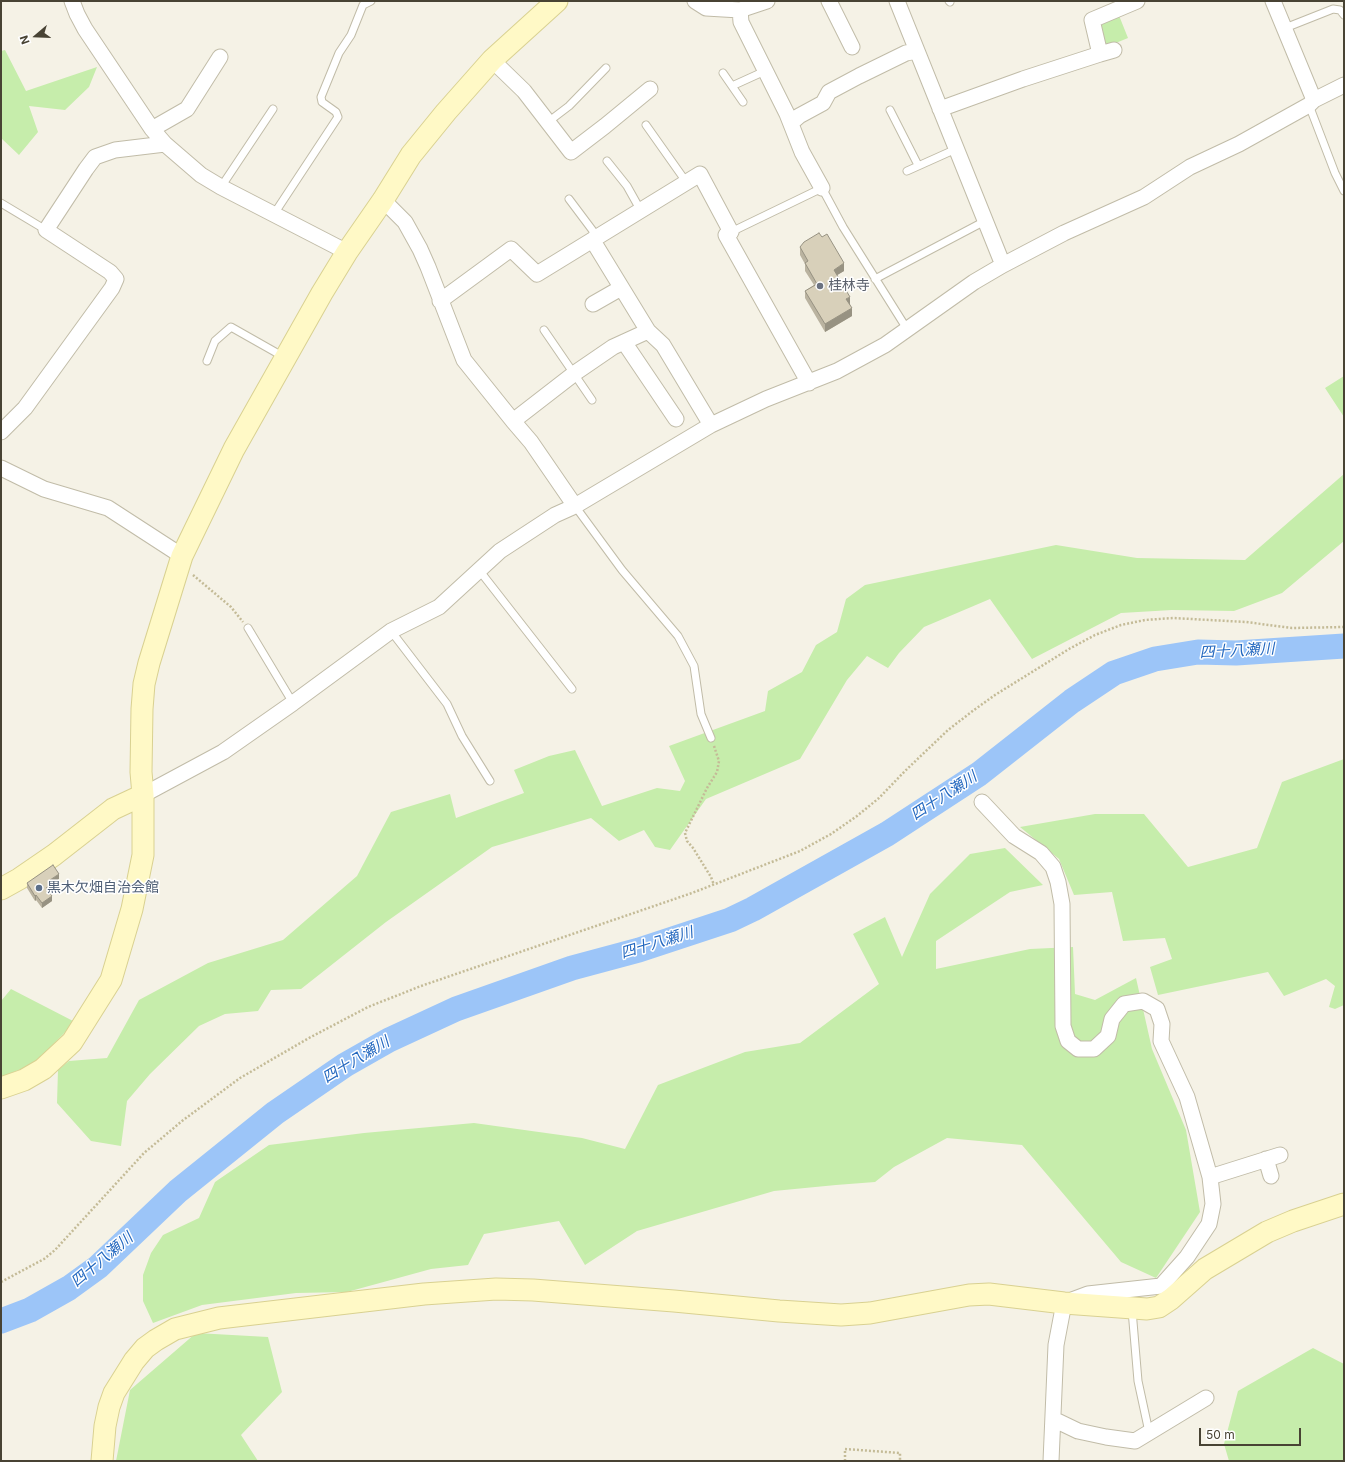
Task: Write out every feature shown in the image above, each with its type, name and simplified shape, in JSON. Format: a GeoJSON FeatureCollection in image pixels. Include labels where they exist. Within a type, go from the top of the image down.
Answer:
{"type":"FeatureCollection","features":[{"type":"Feature","properties":{"kind":"street"},"geometry":{"type":"LineString","coordinates":[[72,1],[85,29],[152,129],[166,144],[201,175],[221,187],[347,252]]}},
{"type":"Feature","properties":{"kind":"street"},"geometry":{"type":"LineString","coordinates":[[1,1088],[24,1080],[43,1069],[72,1042],[111,980],[132,909],[143,855],[143,795],[141,772],[144,684],[159,627],[180,560],[234,449],[322,293],[347,252],[383,200],[410,155],[492,60],[557,1]]}},
{"type":"Feature","properties":{"kind":"street"},"geometry":{"type":"LineString","coordinates":[[695,1],[706,8],[740,10],[767,1]]}},
{"type":"Feature","properties":{"kind":"street"},"geometry":{"type":"LineString","coordinates":[[829,1],[840,35],[852,47]]}},
{"type":"Feature","properties":{"kind":"street"},"geometry":{"type":"LineString","coordinates":[[897,1],[1003,265]]}},
{"type":"Feature","properties":{"kind":"street"},"geometry":{"type":"LineString","coordinates":[[940,109],[1023,79],[1107,52],[1092,20],[1137,1]]}},
{"type":"Feature","properties":{"kind":"street"},"geometry":{"type":"LineString","coordinates":[[1274,1],[1312,103]]}},
{"type":"Feature","properties":{"kind":"street"},"geometry":{"type":"LineString","coordinates":[[740,10],[741,22],[791,123],[802,152],[822,188]]}},
{"type":"Feature","properties":{"kind":"street"},"geometry":{"type":"LineString","coordinates":[[791,123],[799,116],[823,103],[829,92],[906,53],[917,51]]}},
{"type":"Feature","properties":{"kind":"street"},"geometry":{"type":"LineString","coordinates":[[152,129],[187,109],[220,57]]}},
{"type":"Feature","properties":{"kind":"street"},"geometry":{"type":"LineString","coordinates":[[492,60],[524,91],[571,152],[650,90]]}},
{"type":"Feature","properties":{"kind":"street"},"geometry":{"type":"LineString","coordinates":[[1,888],[19,879],[42,863],[113,809],[143,795],[223,752],[293,703],[390,631],[439,607],[500,551],[555,514],[575,506],[711,425],[766,399],[837,371],[878,349],[974,282],[1003,265],[1064,233],[1144,197],[1190,167],[1239,144],[1344,85]]}},
{"type":"Feature","properties":{"kind":"street"},"geometry":{"type":"LineString","coordinates":[[1,432],[25,408],[112,288],[116,279],[110,272],[46,230],[95,157],[115,150],[166,144]]}},
{"type":"Feature","properties":{"kind":"street"},"geometry":{"type":"LineString","coordinates":[[440,301],[512,249],[537,274],[700,174],[731,232],[726,235],[809,383]]}},
{"type":"Feature","properties":{"kind":"street"},"geometry":{"type":"LineString","coordinates":[[383,200],[405,222],[428,267],[464,360],[531,442],[575,506]]}},
{"type":"Feature","properties":{"kind":"street"},"geometry":{"type":"LineString","coordinates":[[593,241],[648,331],[664,345],[711,425]]}},
{"type":"Feature","properties":{"kind":"street"},"geometry":{"type":"LineString","coordinates":[[593,304],[621,288]]}},
{"type":"Feature","properties":{"kind":"street"},"geometry":{"type":"LineString","coordinates":[[513,421],[613,347],[648,331]]}},
{"type":"Feature","properties":{"kind":"street"},"geometry":{"type":"LineString","coordinates":[[624,342],[676,418]]}},
{"type":"Feature","properties":{"kind":"street"},"geometry":{"type":"LineString","coordinates":[[1,468],[44,490],[108,508],[180,560]]}},
{"type":"Feature","properties":{"kind":"street"},"geometry":{"type":"LineString","coordinates":[[982,802],[1014,836],[1041,853],[1053,867],[1058,882],[1062,904],[1063,1026],[1068,1041],[1078,1049],[1094,1049],[1108,1036],[1112,1019],[1124,1004],[1143,1001],[1157,1009],[1162,1024],[1161,1041],[1187,1097],[1210,1177],[1213,1204],[1209,1224],[1187,1257],[1161,1286],[1088,1294],[1064,1303]]}},
{"type":"Feature","properties":{"kind":"street"},"geometry":{"type":"LineString","coordinates":[[1210,1177],[1273,1157],[1271,1176]]}},
{"type":"Feature","properties":{"kind":"street"},"geometry":{"type":"LineString","coordinates":[[102,1461],[105,1426],[109,1408],[114,1393],[134,1361],[145,1348],[175,1329],[219,1318],[417,1294],[496,1289],[533,1290],[674,1300],[779,1311],[841,1314],[870,1313],[954,1298],[989,1294],[1064,1303],[1147,1309],[1158,1307],[1171,1299],[1205,1269],[1267,1232],[1293,1221],[1344,1204]]}},
{"type":"Feature","properties":{"kind":"street"},"geometry":{"type":"LineString","coordinates":[[1051,1461],[1056,1345],[1064,1303]]}},
{"type":"Feature","properties":{"kind":"street"},"geometry":{"type":"LineString","coordinates":[[1053,1419],[1078,1431],[1106,1437],[1135,1440],[1206,1398]]}},
{"type":"Feature","properties":{"kind":"lane"},"geometry":{"type":"LineString","coordinates":[[274,214],[338,117],[336,112],[322,102],[321,97],[339,52],[351,35],[363,5],[371,1]]}},
{"type":"Feature","properties":{"kind":"lane"},"geometry":{"type":"LineString","coordinates":[[1285,28],[1333,9],[1343,10]]}},
{"type":"Feature","properties":{"kind":"lane"},"geometry":{"type":"LineString","coordinates":[[548,122],[569,106],[606,68]]}},
{"type":"Feature","properties":{"kind":"lane"},"geometry":{"type":"LineString","coordinates":[[732,86],[766,71]]}},
{"type":"Feature","properties":{"kind":"lane"},"geometry":{"type":"LineString","coordinates":[[724,73],[743,102]]}},
{"type":"Feature","properties":{"kind":"lane"},"geometry":{"type":"LineString","coordinates":[[1312,103],[1335,172],[1344,191]]}},
{"type":"Feature","properties":{"kind":"lane"},"geometry":{"type":"LineString","coordinates":[[221,187],[273,109]]}},
{"type":"Feature","properties":{"kind":"lane"},"geometry":{"type":"LineString","coordinates":[[890,110],[918,165]]}},
{"type":"Feature","properties":{"kind":"lane"},"geometry":{"type":"LineString","coordinates":[[646,125],[687,183]]}},
{"type":"Feature","properties":{"kind":"lane"},"geometry":{"type":"LineString","coordinates":[[907,171],[956,149]]}},
{"type":"Feature","properties":{"kind":"lane"},"geometry":{"type":"LineString","coordinates":[[607,161],[626,186],[641,211]]}},
{"type":"Feature","properties":{"kind":"lane"},"geometry":{"type":"LineString","coordinates":[[731,232],[822,188],[843,227],[907,329]]}},
{"type":"Feature","properties":{"kind":"lane"},"geometry":{"type":"LineString","coordinates":[[569,198],[593,231],[593,241]]}},
{"type":"Feature","properties":{"kind":"lane"},"geometry":{"type":"LineString","coordinates":[[1,203],[46,230]]}},
{"type":"Feature","properties":{"kind":"lane"},"geometry":{"type":"LineString","coordinates":[[875,279],[985,221]]}},
{"type":"Feature","properties":{"kind":"lane"},"geometry":{"type":"LineString","coordinates":[[207,361],[215,341],[231,327],[286,358]]}},
{"type":"Feature","properties":{"kind":"lane"},"geometry":{"type":"LineString","coordinates":[[544,330],[592,400]]}},
{"type":"Feature","properties":{"kind":"lane"},"geometry":{"type":"LineString","coordinates":[[575,506],[622,570],[678,636],[694,666],[701,714],[711,738]]}},
{"type":"Feature","properties":{"kind":"lane"},"geometry":{"type":"LineString","coordinates":[[479,570],[572,689]]}},
{"type":"Feature","properties":{"kind":"lane"},"geometry":{"type":"LineString","coordinates":[[248,628],[293,703]]}},
{"type":"Feature","properties":{"kind":"lane"},"geometry":{"type":"LineString","coordinates":[[390,631],[447,704],[462,736],[490,781]]}},
{"type":"Feature","properties":{"kind":"lane"},"geometry":{"type":"LineString","coordinates":[[1132,1308],[1138,1381],[1149,1432]]}},
{"type":"Feature","properties":{"kind":"path"},"geometry":{"type":"LineString","coordinates":[[180,560],[231,608],[248,628]]}},
{"type":"Feature","properties":{"kind":"path"},"geometry":{"type":"LineString","coordinates":[[1,1282],[44,1259],[55,1250],[144,1153],[182,1121],[240,1078],[309,1038],[368,1007],[421,986],[714,885],[800,851],[831,834],[879,798],[948,730],[974,710],[995,695],[1096,634],[1121,625],[1139,621],[1173,618],[1246,622],[1292,628],[1344,627]]}},
{"type":"Feature","properties":{"kind":"path"},"geometry":{"type":"LineString","coordinates":[[711,738],[719,761],[717,772],[707,788],[685,833],[686,841],[693,848],[711,877],[714,885]]}},
{"type":"Feature","properties":{"kind":"path"},"geometry":{"type":"LineString","coordinates":[[845,1461],[845,1449],[900,1453],[900,1461]]}},
{"type":"Feature","properties":{"kind":"green space"},"geometry":{"type":"Polygon","coordinates":[[[1118,13],[1128,38],[1106,47],[1101,44],[1099,22],[1118,13]]]}},
{"type":"Feature","properties":{"kind":"green space"},"geometry":{"type":"Polygon","coordinates":[[[5,50],[26,91],[97,67],[89,87],[65,110],[29,106],[38,132],[19,155],[1,138],[1,51],[5,50]]]}},
{"type":"Feature","properties":{"kind":"green space"},"geometry":{"type":"Polygon","coordinates":[[[1344,376],[1344,417],[1325,388],[1344,376]]]}},
{"type":"Feature","properties":{"kind":"green space"},"geometry":{"type":"Polygon","coordinates":[[[1344,474],[1344,541],[1282,593],[1234,611],[1172,610],[1121,613],[1032,659],[990,599],[924,627],[899,653],[888,668],[867,656],[847,680],[800,759],[706,799],[670,850],[655,847],[644,830],[619,841],[591,818],[492,847],[386,922],[301,989],[271,990],[258,1011],[225,1014],[199,1026],[150,1074],[127,1101],[121,1146],[91,1141],[57,1103],[58,1070],[69,1061],[107,1058],[139,1000],[208,963],[283,940],[357,876],[391,812],[450,794],[456,818],[524,793],[514,770],[549,756],[575,750],[602,806],[657,788],[680,791],[685,781],[669,746],[765,711],[768,691],[802,672],[816,645],[837,632],[846,599],[865,585],[1056,545],[1137,558],[1245,560],[1344,474]]]}},
{"type":"Feature","properties":{"kind":"green space"},"geometry":{"type":"Polygon","coordinates":[[[1344,759],[1344,1005],[1335,1009],[1329,1007],[1335,986],[1326,979],[1284,996],[1268,972],[1158,995],[1150,967],[1172,959],[1165,938],[1123,941],[1112,892],[1074,895],[1059,859],[1020,827],[1095,814],[1144,814],[1188,867],[1257,848],[1282,782],[1344,759]]]}},
{"type":"Feature","properties":{"kind":"green space"},"geometry":{"type":"Polygon","coordinates":[[[1005,848],[1043,885],[1010,892],[936,941],[936,969],[1030,949],[1073,947],[1075,994],[1095,1000],[1136,978],[1152,1049],[1186,1130],[1200,1212],[1156,1278],[1121,1262],[1022,1145],[947,1138],[894,1167],[875,1182],[774,1191],[637,1231],[585,1265],[559,1221],[484,1234],[468,1265],[431,1269],[347,1292],[296,1293],[202,1305],[153,1323],[143,1301],[143,1275],[151,1253],[163,1235],[199,1218],[215,1182],[269,1145],[364,1133],[474,1123],[582,1138],[625,1149],[658,1085],[745,1052],[800,1043],[879,984],[853,934],[885,917],[902,957],[930,894],[970,854],[1005,848]]]}},
{"type":"Feature","properties":{"kind":"green space"},"geometry":{"type":"Polygon","coordinates":[[[11,989],[75,1022],[34,1064],[1,1077],[1,1001],[11,989]]]}},
{"type":"Feature","properties":{"kind":"green space"},"geometry":{"type":"Polygon","coordinates":[[[196,1333],[268,1337],[282,1392],[241,1435],[258,1461],[116,1461],[130,1390],[196,1333]]]}},
{"type":"Feature","properties":{"kind":"green space"},"geometry":{"type":"Polygon","coordinates":[[[1313,1348],[1344,1364],[1344,1461],[1229,1461],[1224,1444],[1238,1391],[1313,1348]]]}},
{"type":"Feature","properties":{"kind":"building","name":"桂林寺"},"geometry":{"type":"Polygon","coordinates":[[[819,233],[822,237],[827,234],[844,263],[834,270],[850,297],[846,299],[852,308],[825,324],[805,291],[817,284],[805,263],[808,261],[800,247],[804,242],[819,233]]]}},
{"type":"Feature","properties":{"kind":"building","name":"黒木欠畑自治会館"},"geometry":{"type":"Polygon","coordinates":[[[53,865],[59,874],[50,880],[53,884],[46,888],[52,896],[42,903],[36,895],[35,896],[27,883],[53,865]]]}},
{"type":"Feature","properties":{"kind":"waterway","name":"四十八瀬川"},"geometry":{"type":"LineString","coordinates":[[1,1321],[30,1310],[69,1288],[98,1267],[178,1191],[275,1113],[345,1065],[389,1040],[456,1009],[572,968],[639,950],[730,920],[753,909],[887,834],[979,774],[1072,701],[1114,673],[1155,659],[1198,652],[1236,653],[1344,646]]}},
{"type":"Feature","properties":{"kind":"place","name":"桂林寺"},"geometry":{"type":"Point","coordinates":[820,286]}},
{"type":"Feature","properties":{"kind":"place","name":"黒木欠畑自治会館"},"geometry":{"type":"Point","coordinates":[39,888]}}]}
